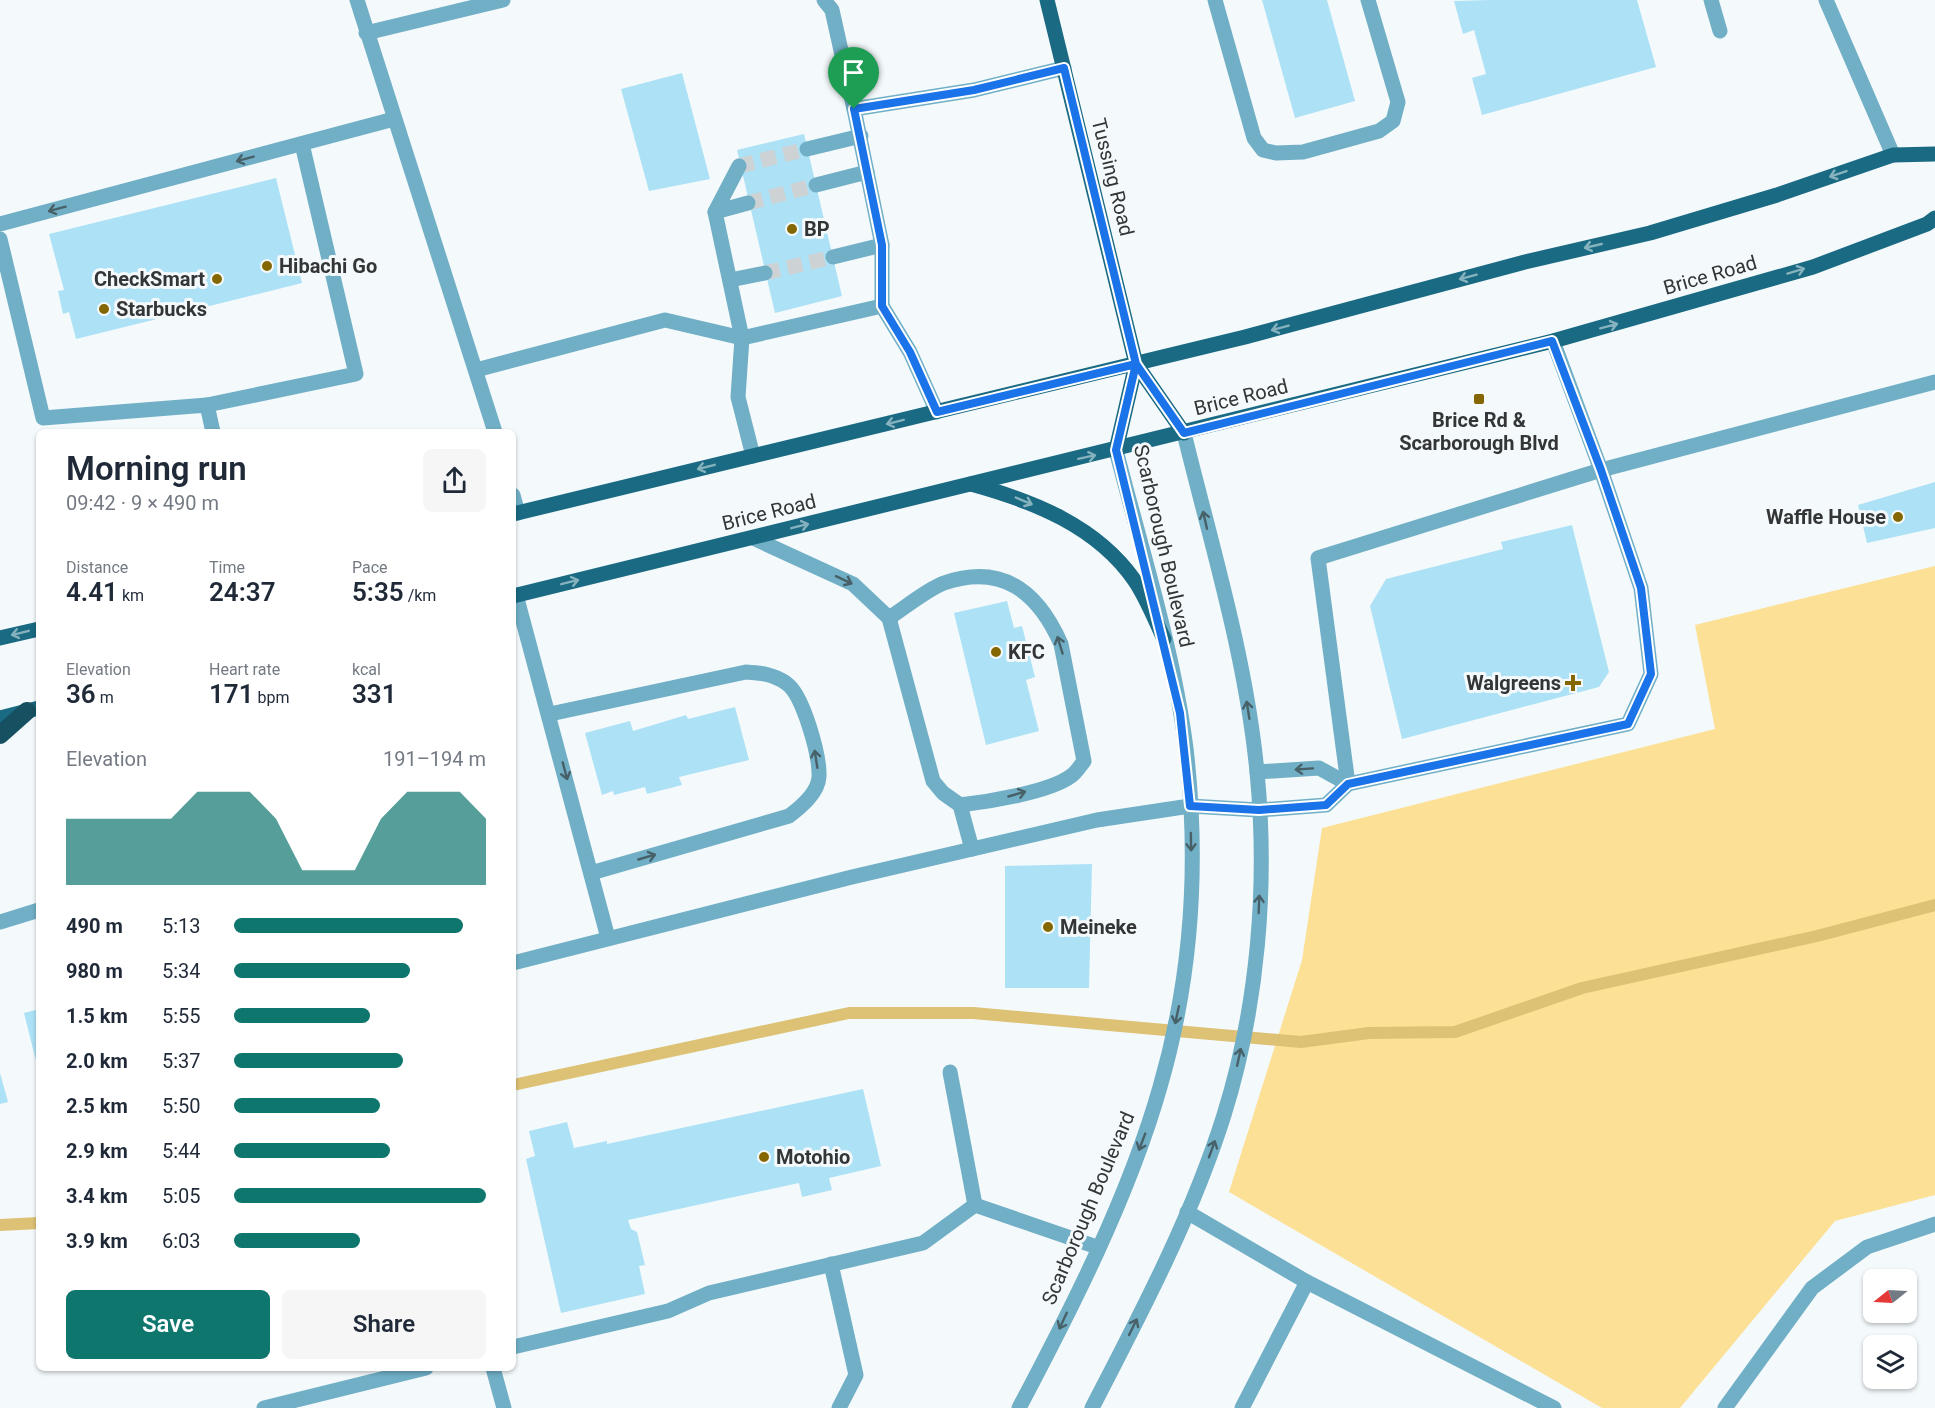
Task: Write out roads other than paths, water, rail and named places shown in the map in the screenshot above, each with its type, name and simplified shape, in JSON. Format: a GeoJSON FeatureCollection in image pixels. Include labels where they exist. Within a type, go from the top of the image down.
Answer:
{"type":"FeatureCollection","features":[{"type":"Feature","properties":{"kind":"highway"},"geometry":{"type":"LineString","coordinates":[[0,735],[33,710]]}},
{"type":"Feature","properties":{"kind":"main road","name":"Tussing Road"},"geometry":{"type":"LineString","coordinates":[[1047,0],[1136,364]]}},
{"type":"Feature","properties":{"kind":"main road"},"geometry":{"type":"LineString","coordinates":[[516,513],[1136,364],[1525,262],[1650,233],[1777,195],[1893,155],[1935,154]]}},
{"type":"Feature","properties":{"kind":"main road","name":"Brice Road"},"geometry":{"type":"LineString","coordinates":[[516,596],[1552,341],[1813,267],[1927,224],[1935,218]]}},
{"type":"Feature","properties":{"kind":"main road"},"geometry":{"type":"LineString","coordinates":[[1136,364],[1184,433]]}},
{"type":"Feature","properties":{"kind":"main road","name":"Scarborough Boulevard"},"geometry":{"type":"LineString","coordinates":[[1116,450],[1136,364]]}},
{"type":"Feature","properties":{"kind":"main road"},"geometry":{"type":"LineString","coordinates":[[968,483],[1007,494],[1060,517],[1100,542],[1135,582],[1164,639]]}},
{"type":"Feature","properties":{"kind":"main road"},"geometry":{"type":"LineString","coordinates":[[0,638],[36,629]]}},
{"type":"Feature","properties":{"kind":"main road"},"geometry":{"type":"LineString","coordinates":[[0,718],[33,710]]}},
{"type":"Feature","properties":{"kind":"street"},"geometry":{"type":"LineString","coordinates":[[357,0],[494,429]]}},
{"type":"Feature","properties":{"kind":"street"},"geometry":{"type":"LineString","coordinates":[[366,33],[503,0]]}},
{"type":"Feature","properties":{"kind":"street"},"geometry":{"type":"LineString","coordinates":[[825,0],[832,10],[861,136],[882,245],[882,306],[910,352],[937,412]]}},
{"type":"Feature","properties":{"kind":"street"},"geometry":{"type":"LineString","coordinates":[[1215,0],[1254,138],[1263,150],[1276,153],[1303,152],[1379,131],[1393,121],[1398,102],[1368,0]]}},
{"type":"Feature","properties":{"kind":"street"},"geometry":{"type":"LineString","coordinates":[[1711,0],[1720,31]]}},
{"type":"Feature","properties":{"kind":"street"},"geometry":{"type":"LineString","coordinates":[[1826,0],[1893,155]]}},
{"type":"Feature","properties":{"kind":"street"},"geometry":{"type":"LineString","coordinates":[[854,109],[974,90],[1064,68]]}},
{"type":"Feature","properties":{"kind":"street"},"geometry":{"type":"LineString","coordinates":[[0,224],[394,119]]}},
{"type":"Feature","properties":{"kind":"street"},"geometry":{"type":"LineString","coordinates":[[807,149],[861,136]]}},
{"type":"Feature","properties":{"kind":"street"},"geometry":{"type":"LineString","coordinates":[[0,239],[43,418],[207,405],[356,374],[302,144]]}},
{"type":"Feature","properties":{"kind":"street"},"geometry":{"type":"LineString","coordinates":[[739,166],[715,212],[742,338],[738,397],[753,456]]}},
{"type":"Feature","properties":{"kind":"street"},"geometry":{"type":"LineString","coordinates":[[816,185],[867,172]]}},
{"type":"Feature","properties":{"kind":"street"},"geometry":{"type":"LineString","coordinates":[[715,212],[748,203]]}},
{"type":"Feature","properties":{"kind":"street"},"geometry":{"type":"LineString","coordinates":[[833,257],[882,245]]}},
{"type":"Feature","properties":{"kind":"street"},"geometry":{"type":"LineString","coordinates":[[730,280],[765,273]]}},
{"type":"Feature","properties":{"kind":"street"},"geometry":{"type":"LineString","coordinates":[[477,370],[665,320],[742,338],[882,306]]}},
{"type":"Feature","properties":{"kind":"street"},"geometry":{"type":"LineString","coordinates":[[516,962],[1097,820],[1190,806],[1259,810],[1326,805],[1348,784],[1628,724],[1651,674],[1641,588],[1601,470],[1552,341]]}},
{"type":"Feature","properties":{"kind":"street"},"geometry":{"type":"LineString","coordinates":[[1348,784],[1318,558],[1601,470],[1935,382]]}},
{"type":"Feature","properties":{"kind":"street"},"geometry":{"type":"LineString","coordinates":[[207,405],[212,429]]}},
{"type":"Feature","properties":{"kind":"street"},"geometry":{"type":"LineString","coordinates":[[1092,1408],[1187,1212],[1224,1114],[1244,1030],[1254,963],[1260,889],[1257,772],[1239,660],[1184,433]]}},
{"type":"Feature","properties":{"kind":"street","name":"Scarborough Boulevard"},"geometry":{"type":"LineString","coordinates":[[1019,1408],[1097,1247],[1133,1166],[1160,1087],[1181,998],[1187,957],[1192,880],[1190,806],[1180,713],[1164,639],[1116,450]]}},
{"type":"Feature","properties":{"kind":"street"},"geometry":{"type":"LineString","coordinates":[[753,538],[853,584],[890,618],[933,781],[943,793],[960,806],[972,849]]}},
{"type":"Feature","properties":{"kind":"street"},"geometry":{"type":"LineString","coordinates":[[890,618],[943,583],[984,576],[1006,580],[1031,596],[1053,626],[1061,644],[1084,761],[1072,776],[1056,783],[993,801],[960,806]]}},
{"type":"Feature","properties":{"kind":"street"},"geometry":{"type":"LineString","coordinates":[[516,599],[550,714],[608,938]]}},
{"type":"Feature","properties":{"kind":"street"},"geometry":{"type":"LineString","coordinates":[[550,714],[746,672],[769,674],[788,684],[803,710],[816,753],[819,778],[804,805],[778,819],[591,873]]}},
{"type":"Feature","properties":{"kind":"street"},"geometry":{"type":"LineString","coordinates":[[1257,772],[1319,768],[1348,784]]}},
{"type":"Feature","properties":{"kind":"street"},"geometry":{"type":"LineString","coordinates":[[0,922],[36,910]]}},
{"type":"Feature","properties":{"kind":"street"},"geometry":{"type":"LineString","coordinates":[[950,1072],[975,1205]]}},
{"type":"Feature","properties":{"kind":"street"},"geometry":{"type":"LineString","coordinates":[[975,1205],[1097,1247]]}},
{"type":"Feature","properties":{"kind":"street"},"geometry":{"type":"LineString","coordinates":[[516,1346],[668,1311],[709,1293],[922,1243],[975,1205]]}},
{"type":"Feature","properties":{"kind":"street"},"geometry":{"type":"LineString","coordinates":[[1187,1212],[1307,1282],[1554,1408]]}},
{"type":"Feature","properties":{"kind":"street"},"geometry":{"type":"LineString","coordinates":[[1725,1408],[1812,1288],[1868,1247],[1935,1224]]}},
{"type":"Feature","properties":{"kind":"street"},"geometry":{"type":"LineString","coordinates":[[831,1264],[856,1375],[839,1408]]}},
{"type":"Feature","properties":{"kind":"street"},"geometry":{"type":"LineString","coordinates":[[1242,1408],[1307,1282]]}},
{"type":"Feature","properties":{"kind":"street"},"geometry":{"type":"LineString","coordinates":[[264,1408],[303,1403],[415,1371]]}},
{"type":"Feature","properties":{"kind":"street"},"geometry":{"type":"LineString","coordinates":[[494,1371],[504,1408]]}},
{"type":"Feature","properties":{"kind":"waterway"},"geometry":{"type":"LineString","coordinates":[[516,1084],[849,1013],[973,1013],[1301,1042],[1369,1033],[1455,1032],[1582,988],[1817,936],[1935,905]]}},
{"type":"Feature","properties":{"kind":"waterway"},"geometry":{"type":"LineString","coordinates":[[0,1225],[36,1223]]}},
{"type":"Feature","properties":{"kind":"tunnel"},"geometry":{"type":"LineString","coordinates":[[739,166],[807,149]]}},
{"type":"Feature","properties":{"kind":"tunnel"},"geometry":{"type":"LineString","coordinates":[[748,203],[816,185]]}},
{"type":"Feature","properties":{"kind":"tunnel"},"geometry":{"type":"LineString","coordinates":[[765,273],[833,257]]}},
{"type":"Feature","properties":{"kind":"place","name":"BP"},"geometry":{"type":"Point","coordinates":[792,229]}},
{"type":"Feature","properties":{"kind":"place","name":"Hibachi Go"},"geometry":{"type":"Point","coordinates":[267,266]}},
{"type":"Feature","properties":{"kind":"place","name":"CheckSmart"},"geometry":{"type":"Point","coordinates":[217,279]}},
{"type":"Feature","properties":{"kind":"place","name":"Starbucks"},"geometry":{"type":"Point","coordinates":[104,309]}},
{"type":"Feature","properties":{"kind":"place","name":"Brice Rd & Scarborough Blvd"},"geometry":{"type":"Point","coordinates":[1479,399]}},
{"type":"Feature","properties":{"kind":"place","name":"Waffle House"},"geometry":{"type":"Point","coordinates":[1898,517]}},
{"type":"Feature","properties":{"kind":"place","name":"KFC"},"geometry":{"type":"Point","coordinates":[996,652]}},
{"type":"Feature","properties":{"kind":"place","name":"Walgreens"},"geometry":{"type":"Point","coordinates":[1573,683]}},
{"type":"Feature","properties":{"kind":"place","name":"Meineke"},"geometry":{"type":"Point","coordinates":[1048,927]}},
{"type":"Feature","properties":{"kind":"place","name":"Motohio"},"geometry":{"type":"Point","coordinates":[764,1157]}}]}
